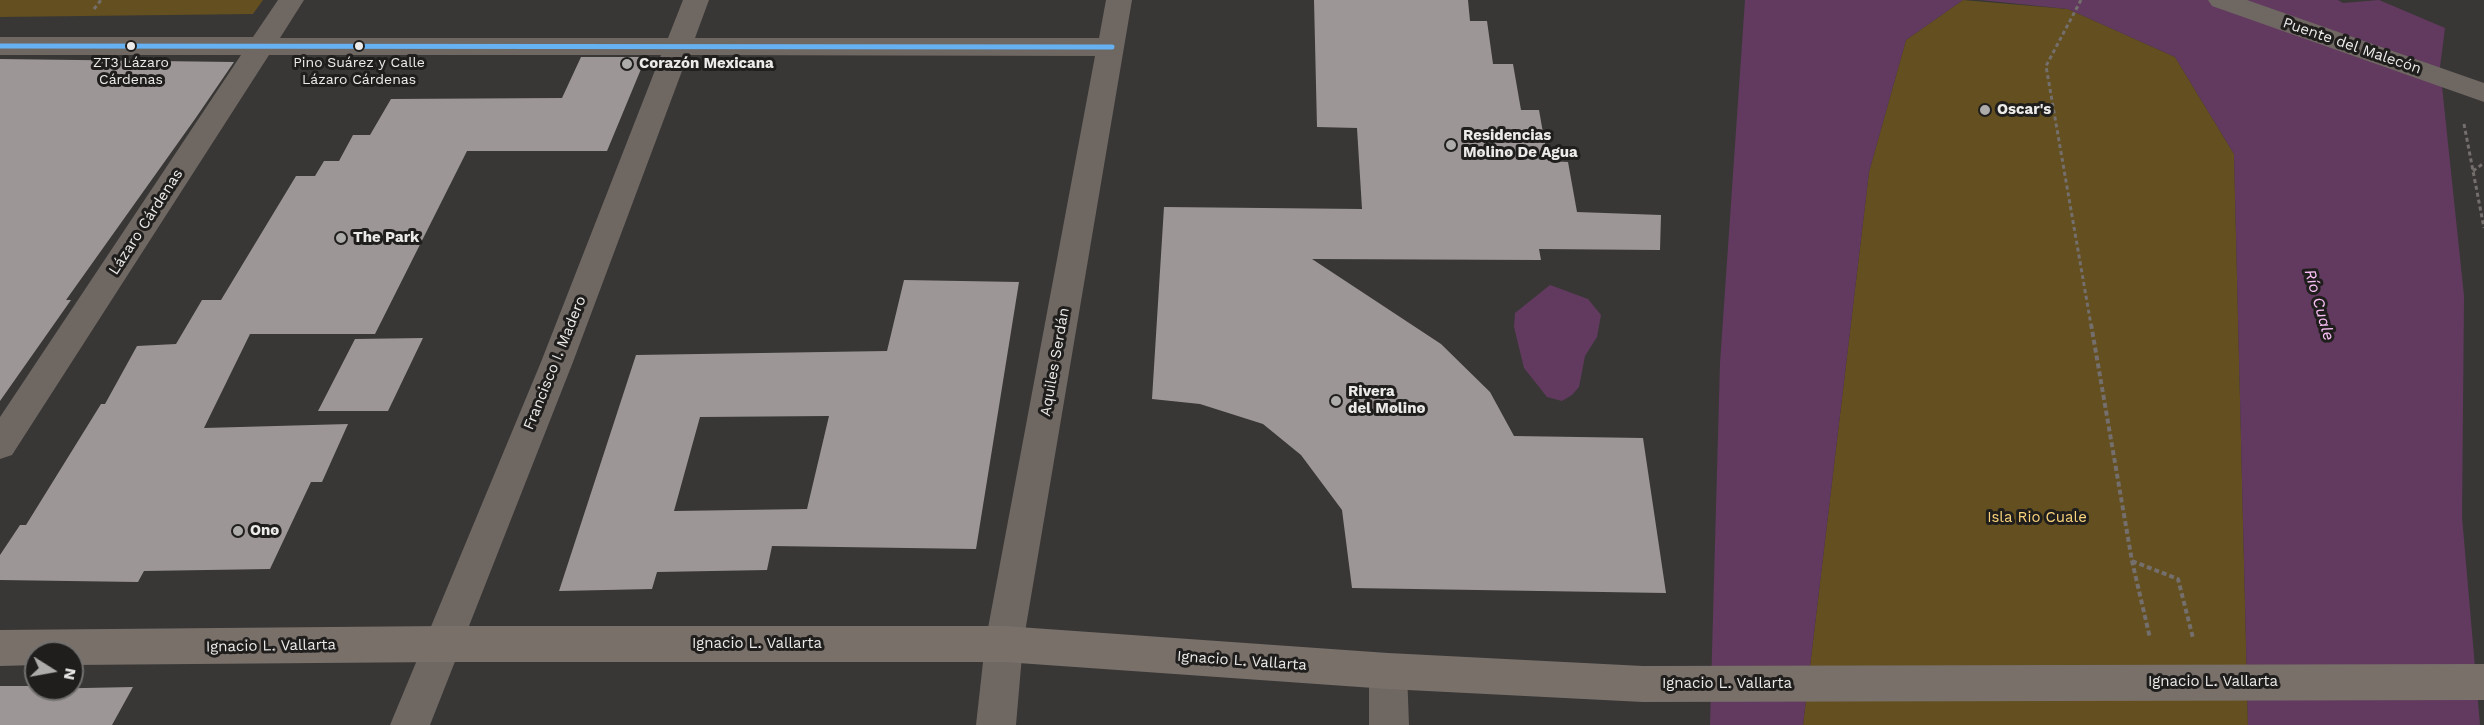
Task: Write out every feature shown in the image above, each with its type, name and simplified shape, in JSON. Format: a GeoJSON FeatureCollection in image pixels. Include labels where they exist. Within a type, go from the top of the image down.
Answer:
{"type":"FeatureCollection","features":[{"type":"Feature","properties":{"kind":"main road","name":"Ignacio L. Vallarta"},"geometry":{"type":"LineString","coordinates":[[0,648],[441,644],[1004,644],[1388,671],[1643,684],[2484,682]]}},
{"type":"Feature","properties":{"kind":"street","name":"Lázaro Cárdenas"},"geometry":{"type":"LineString","coordinates":[[0,444],[291,0]]}},
{"type":"Feature","properties":{"kind":"street","name":"Francisco I. Madero"},"geometry":{"type":"LineString","coordinates":[[410,725],[557,362],[696,0]]}},
{"type":"Feature","properties":{"kind":"street","name":"Aquiles Serdán"},"geometry":{"type":"LineString","coordinates":[[996,725],[1004,644],[1119,0]]}},
{"type":"Feature","properties":{"kind":"street","name":"Puente del Malecón"},"geometry":{"type":"LineString","coordinates":[[2221,0],[2484,93]]}},
{"type":"Feature","properties":{"kind":"street"},"geometry":{"type":"LineString","coordinates":[[0,46],[262,44],[1112,47]]}},
{"type":"Feature","properties":{"kind":"street"},"geometry":{"type":"LineString","coordinates":[[1388,671],[1389,725]]}},
{"type":"Feature","properties":{"kind":"path"},"geometry":{"type":"LineString","coordinates":[[2080,0],[2046,66],[2132,561],[2153,649]]}},
{"type":"Feature","properties":{"kind":"path"},"geometry":{"type":"LineString","coordinates":[[2463,116],[2484,228]]}},
{"type":"Feature","properties":{"kind":"path"},"geometry":{"type":"LineString","coordinates":[[2473,171],[2484,162]]}},
{"type":"Feature","properties":{"kind":"path"},"geometry":{"type":"LineString","coordinates":[[2132,561],[2178,579],[2205,682]]}},
{"type":"Feature","properties":{"kind":"green space"},"geometry":{"type":"Polygon","coordinates":[[[0,0],[263,0],[253,14],[0,17],[0,0]]]}},
{"type":"Feature","properties":{"kind":"green space","name":"Isla Rio Cuale"},"geometry":{"type":"Polygon","coordinates":[[[1963,0],[2068,9],[2175,57],[2234,154],[2248,725],[1803,725],[1869,172],[1906,40],[1963,0]]]}},
{"type":"Feature","properties":{"kind":"water"},"geometry":{"type":"Polygon","coordinates":[[[1745,0],[1963,0],[1906,40],[1869,172],[1803,725],[1710,725],[1720,363],[1745,0]]]}},
{"type":"Feature","properties":{"kind":"water","name":"Río Cuale"},"geometry":{"type":"Polygon","coordinates":[[[1980,0],[2338,0],[2343,3],[2379,0],[2445,28],[2440,67],[2464,296],[2462,517],[2480,725],[2248,725],[2234,154],[2175,57],[2068,9],[1980,0]]]}},
{"type":"Feature","properties":{"kind":"water"},"geometry":{"type":"Polygon","coordinates":[[[1550,285],[1588,299],[1601,315],[1597,337],[1585,356],[1579,387],[1562,401],[1547,397],[1524,368],[1514,327],[1515,313],[1550,285]]]}},
{"type":"Feature","properties":{"kind":"building","name":"Rivera del Molino"},"geometry":{"type":"Polygon","coordinates":[[[1314,0],[1468,0],[1470,21],[1487,21],[1493,64],[1513,64],[1521,110],[1539,110],[1548,161],[1568,162],[1577,212],[1661,215],[1660,250],[1539,249],[1541,260],[1312,259],[1441,344],[1490,392],[1514,436],[1643,438],[1666,593],[1352,588],[1342,510],[1301,455],[1263,424],[1200,404],[1152,399],[1164,207],[1362,209],[1357,128],[1317,127],[1314,0]]]}},
{"type":"Feature","properties":{"kind":"building"},"geometry":{"type":"Polygon","coordinates":[[[581,57],[646,57],[607,151],[467,151],[375,334],[250,334],[204,428],[348,424],[322,482],[311,482],[270,569],[144,571],[138,582],[0,580],[0,555],[20,525],[26,525],[101,404],[105,404],[137,346],[176,344],[202,300],[221,300],[296,176],[315,176],[324,161],[339,161],[353,135],[370,135],[391,99],[562,98],[581,57]]]}},
{"type":"Feature","properties":{"kind":"building"},"geometry":{"type":"Polygon","coordinates":[[[0,59],[234,62],[66,300],[71,300],[0,401],[0,59]]]}},
{"type":"Feature","properties":{"kind":"building"},"geometry":{"type":"Polygon","coordinates":[[[904,280],[1019,282],[976,549],[772,546],[767,570],[657,572],[652,589],[559,591],[636,355],[887,351],[904,280]],[[829,416],[700,417],[674,511],[807,509],[829,416]]]}},
{"type":"Feature","properties":{"kind":"building"},"geometry":{"type":"Polygon","coordinates":[[[423,338],[388,411],[318,411],[355,339],[423,338]]]}},
{"type":"Feature","properties":{"kind":"building"},"geometry":{"type":"Polygon","coordinates":[[[0,686],[24,686],[24,701],[84,701],[84,688],[133,687],[112,725],[0,725],[0,686]]]}},
{"type":"Feature","properties":{"kind":"transit line"},"geometry":{"type":"LineString","coordinates":[[0,46],[1112,47]]}},
{"type":"Feature","properties":{"kind":"place","name":"ZT3 Lázaro Cárdenas"},"geometry":{"type":"Point","coordinates":[131,46]}},
{"type":"Feature","properties":{"kind":"place","name":"Pino Suárez y Calle Lázaro Cárdenas"},"geometry":{"type":"Point","coordinates":[359,46]}},
{"type":"Feature","properties":{"kind":"place","name":"Corazón Mexicana"},"geometry":{"type":"Point","coordinates":[627,64]}},
{"type":"Feature","properties":{"kind":"place","name":"Oscar's"},"geometry":{"type":"Point","coordinates":[1985,110]}},
{"type":"Feature","properties":{"kind":"place","name":"Residencias Molino De Agua"},"geometry":{"type":"Point","coordinates":[1451,145]}},
{"type":"Feature","properties":{"kind":"place","name":"The Park"},"geometry":{"type":"Point","coordinates":[341,238]}},
{"type":"Feature","properties":{"kind":"place","name":"Rivera del Molino"},"geometry":{"type":"Point","coordinates":[1336,401]}},
{"type":"Feature","properties":{"kind":"place","name":"Ono"},"geometry":{"type":"Point","coordinates":[238,531]}}]}
